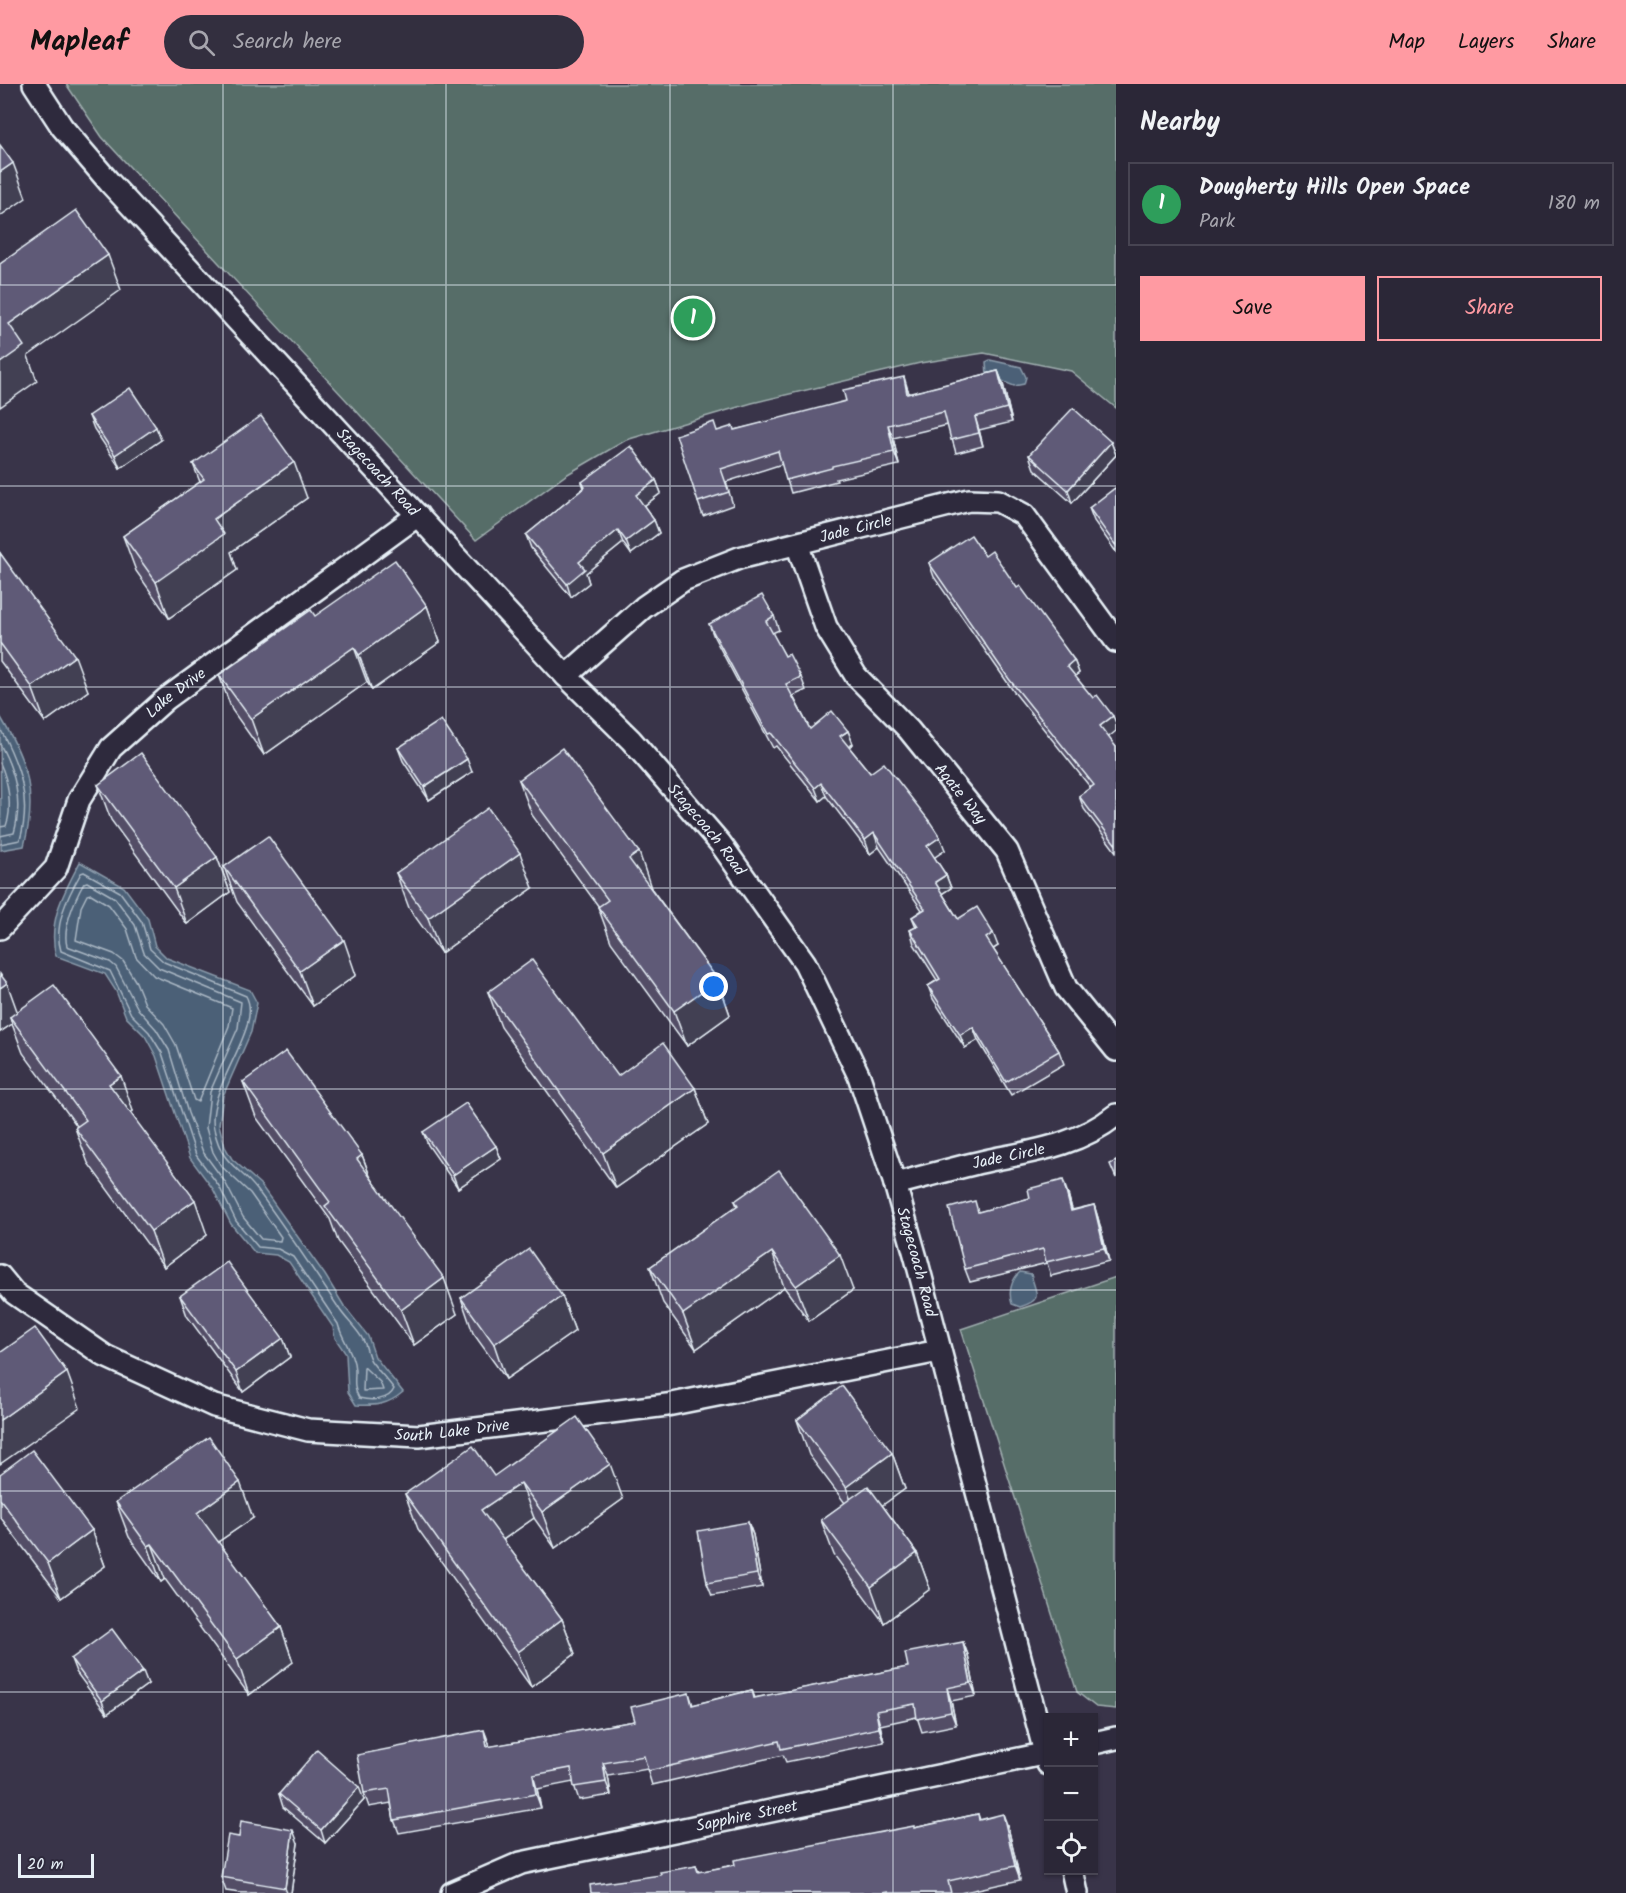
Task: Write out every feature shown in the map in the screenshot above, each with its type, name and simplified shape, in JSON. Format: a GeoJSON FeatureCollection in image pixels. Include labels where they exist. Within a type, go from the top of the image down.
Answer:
{"type":"FeatureCollection","features":[{"type":"Feature","properties":{"kind":"street","name":"Stagecoach Road"},"geometry":{"type":"LineString","coordinates":[[34,84],[62,127],[110,183],[566,676],[631,740],[720,843],[805,963],[859,1076],[895,1184],[1044,1742]]}},
{"type":"Feature","properties":{"kind":"street","name":"Jade Circle"},"geometry":{"type":"LineString","coordinates":[[566,676],[644,607],[683,580],[739,558],[902,515],[969,500],[998,501],[1024,515],[1116,641]]}},
{"type":"Feature","properties":{"kind":"street","name":"Lake Drive"},"geometry":{"type":"LineString","coordinates":[[0,928],[56,868],[79,800],[111,748],[166,699],[418,515]]}},
{"type":"Feature","properties":{"kind":"street","name":"Agate Way"},"geometry":{"type":"LineString","coordinates":[[797,544],[826,627],[856,676],[909,730],[1007,851],[1066,988],[1116,1050]]}},
{"type":"Feature","properties":{"kind":"street","name":"Jade Circle"},"geometry":{"type":"LineString","coordinates":[[895,1184],[990,1160],[1035,1153],[1070,1142],[1116,1115]]}},
{"type":"Feature","properties":{"kind":"street","name":"South Lake Drive"},"geometry":{"type":"LineString","coordinates":[[0,1276],[14,1293],[105,1356],[214,1406],[308,1430],[419,1436],[667,1405],[939,1351]]}},
{"type":"Feature","properties":{"kind":"street"},"geometry":{"type":"LineString","coordinates":[[1098,1742],[1116,1738]]}},
{"type":"Feature","properties":{"kind":"street","name":"Sapphire Street"},"geometry":{"type":"LineString","coordinates":[[452,1893],[521,1863],[1044,1758]]}},
{"type":"Feature","properties":{"kind":"street"},"geometry":{"type":"LineString","coordinates":[[1073,1875],[1077,1893]]}},
{"type":"Feature","properties":{"kind":"green space"},"geometry":{"type":"Polygon","coordinates":[[[66,84],[1116,84],[1116,408],[1071,371],[984,353],[920,363],[752,403],[626,440],[566,475],[476,540],[102,137],[66,84]]]}},
{"type":"Feature","properties":{"kind":"green space"},"geometry":{"type":"Polygon","coordinates":[[[1116,1277],[1116,1709],[1096,1707],[1077,1692],[961,1329],[1116,1277]]]}},
{"type":"Feature","properties":{"kind":"water"},"geometry":{"type":"Polygon","coordinates":[[[990,360],[1021,367],[1026,377],[1024,384],[1014,386],[987,375],[986,362],[990,360]]]}},
{"type":"Feature","properties":{"kind":"water"},"geometry":{"type":"Polygon","coordinates":[[[0,716],[23,763],[30,794],[30,810],[24,846],[1,850],[0,716]]]}},
{"type":"Feature","properties":{"kind":"water"},"geometry":{"type":"Polygon","coordinates":[[[80,862],[124,887],[148,919],[155,946],[167,958],[250,990],[257,1003],[251,1032],[223,1096],[219,1125],[225,1147],[232,1159],[260,1184],[325,1275],[344,1306],[368,1336],[375,1357],[403,1392],[392,1400],[376,1405],[356,1405],[348,1392],[346,1354],[335,1338],[333,1327],[289,1262],[276,1255],[255,1253],[231,1224],[213,1189],[190,1158],[156,1056],[145,1036],[126,1017],[116,991],[105,974],[56,956],[55,919],[63,896],[80,862]]]}},
{"type":"Feature","properties":{"kind":"water"},"geometry":{"type":"Polygon","coordinates":[[[1020,1272],[1031,1274],[1036,1298],[1020,1307],[1012,1304],[1010,1295],[1012,1283],[1020,1272]]]}},
{"type":"Feature","properties":{"kind":"building"},"geometry":{"type":"Polygon","coordinates":[[[0,145],[13,163],[0,172],[0,145]]]}},
{"type":"Feature","properties":{"kind":"building"},"geometry":{"type":"Polygon","coordinates":[[[76,210],[108,255],[9,324],[24,346],[0,363],[0,264],[76,210]]]}},
{"type":"Feature","properties":{"kind":"building"},"geometry":{"type":"Polygon","coordinates":[[[998,371],[1007,408],[975,417],[979,433],[951,440],[944,412],[888,425],[894,452],[832,466],[832,468],[786,480],[778,451],[721,469],[729,492],[698,502],[676,435],[714,422],[717,431],[733,426],[734,430],[846,401],[843,390],[904,377],[907,394],[998,371]]]}},
{"type":"Feature","properties":{"kind":"building"},"geometry":{"type":"Polygon","coordinates":[[[130,388],[156,427],[115,455],[89,416],[130,388]]]}},
{"type":"Feature","properties":{"kind":"building"},"geometry":{"type":"Polygon","coordinates":[[[1073,408],[1111,442],[1068,490],[1029,455],[1073,408]]]}},
{"type":"Feature","properties":{"kind":"building"},"geometry":{"type":"Polygon","coordinates":[[[261,416],[294,462],[214,519],[224,534],[156,582],[123,536],[204,479],[193,464],[261,416]]]}},
{"type":"Feature","properties":{"kind":"building"},"geometry":{"type":"Polygon","coordinates":[[[631,446],[656,480],[636,495],[654,520],[626,541],[618,530],[579,562],[585,569],[567,584],[526,535],[585,487],[582,482],[631,446]]]}},
{"type":"Feature","properties":{"kind":"building"},"geometry":{"type":"Polygon","coordinates":[[[1115,488],[1116,490],[1116,546],[1089,508],[1115,488]]]}},
{"type":"Feature","properties":{"kind":"building"},"geometry":{"type":"Polygon","coordinates":[[[971,535],[985,556],[992,551],[1017,588],[1020,586],[1074,660],[1067,666],[1093,698],[1097,695],[1113,716],[1100,726],[1116,747],[1116,845],[1079,796],[1094,785],[1009,679],[929,563],[971,535]]]}},
{"type":"Feature","properties":{"kind":"building"},"geometry":{"type":"Polygon","coordinates":[[[0,553],[75,656],[32,687],[0,643],[0,553]]]}},
{"type":"Feature","properties":{"kind":"building"},"geometry":{"type":"Polygon","coordinates":[[[395,560],[427,606],[359,655],[354,647],[251,719],[219,675],[311,610],[315,616],[395,560]]]}},
{"type":"Feature","properties":{"kind":"building"},"geometry":{"type":"Polygon","coordinates":[[[762,595],[774,616],[766,621],[785,656],[789,654],[801,677],[786,684],[810,729],[832,711],[848,731],[840,736],[870,773],[884,763],[930,822],[940,837],[927,846],[946,875],[935,882],[958,919],[977,907],[993,933],[986,938],[1059,1051],[1006,1082],[973,1027],[960,1035],[928,986],[940,979],[910,930],[918,926],[912,917],[925,909],[874,833],[865,840],[821,783],[815,788],[771,733],[768,734],[709,624],[762,595]]]}},
{"type":"Feature","properties":{"kind":"building"},"geometry":{"type":"Polygon","coordinates":[[[441,720],[467,759],[424,787],[398,748],[441,720]]]}},
{"type":"Feature","properties":{"kind":"building"},"geometry":{"type":"Polygon","coordinates":[[[562,748],[639,852],[629,859],[718,980],[674,1011],[598,907],[608,900],[519,780],[562,748]]]}},
{"type":"Feature","properties":{"kind":"building"},"geometry":{"type":"Polygon","coordinates":[[[141,753],[217,857],[174,888],[98,785],[141,753]]]}},
{"type":"Feature","properties":{"kind":"building"},"geometry":{"type":"Polygon","coordinates":[[[488,808],[520,853],[428,918],[396,873],[488,808]]]}},
{"type":"Feature","properties":{"kind":"building"},"geometry":{"type":"Polygon","coordinates":[[[268,836],[344,940],[300,971],[224,867],[268,836]]]}},
{"type":"Feature","properties":{"kind":"building"},"geometry":{"type":"Polygon","coordinates":[[[532,960],[618,1076],[663,1043],[695,1088],[603,1153],[488,992],[532,960]]]}},
{"type":"Feature","properties":{"kind":"building"},"geometry":{"type":"Polygon","coordinates":[[[0,974],[7,983],[0,988],[0,974]]]}},
{"type":"Feature","properties":{"kind":"building"},"geometry":{"type":"Polygon","coordinates":[[[54,985],[121,1076],[109,1084],[195,1200],[151,1231],[75,1128],[86,1120],[10,1017],[54,985]]]}},
{"type":"Feature","properties":{"kind":"building"},"geometry":{"type":"Polygon","coordinates":[[[286,1051],[362,1155],[357,1159],[444,1278],[401,1310],[325,1206],[330,1202],[243,1082],[286,1051]]]}},
{"type":"Feature","properties":{"kind":"building"},"geometry":{"type":"Polygon","coordinates":[[[466,1103],[496,1146],[453,1175],[423,1132],[466,1103]]]}},
{"type":"Feature","properties":{"kind":"building"},"geometry":{"type":"Polygon","coordinates":[[[1116,1161],[1116,1178],[1110,1164],[1116,1161]]]}},
{"type":"Feature","properties":{"kind":"building"},"geometry":{"type":"Polygon","coordinates":[[[779,1170],[840,1255],[796,1286],[772,1252],[683,1314],[650,1267],[738,1205],[735,1201],[779,1170]]]}},
{"type":"Feature","properties":{"kind":"building"},"geometry":{"type":"Polygon","coordinates":[[[1063,1180],[1071,1211],[1094,1205],[1104,1248],[1046,1262],[1043,1249],[965,1269],[949,1208],[975,1201],[978,1212],[1030,1198],[1028,1189],[1063,1180]]]}},
{"type":"Feature","properties":{"kind":"building"},"geometry":{"type":"Polygon","coordinates":[[[529,1249],[562,1296],[494,1344],[461,1298],[529,1249]]]}},
{"type":"Feature","properties":{"kind":"building"},"geometry":{"type":"Polygon","coordinates":[[[227,1262],[283,1338],[236,1372],[180,1296],[227,1262]]]}},
{"type":"Feature","properties":{"kind":"building"},"geometry":{"type":"Polygon","coordinates":[[[35,1328],[67,1372],[0,1420],[0,1353],[35,1328]]]}},
{"type":"Feature","properties":{"kind":"building"},"geometry":{"type":"Polygon","coordinates":[[[842,1386],[892,1453],[846,1487],[797,1420],[842,1386]]]}},
{"type":"Feature","properties":{"kind":"building"},"geometry":{"type":"Polygon","coordinates":[[[577,1417],[610,1464],[542,1512],[521,1483],[481,1510],[562,1619],[518,1652],[405,1494],[473,1446],[494,1476],[577,1417]]]}},
{"type":"Feature","properties":{"kind":"building"},"geometry":{"type":"Polygon","coordinates":[[[209,1437],[240,1482],[197,1513],[281,1627],[237,1659],[152,1544],[148,1546],[116,1502],[209,1437]]]}},
{"type":"Feature","properties":{"kind":"building"},"geometry":{"type":"Polygon","coordinates":[[[32,1450],[92,1530],[48,1563],[0,1499],[0,1474],[32,1450]]]}},
{"type":"Feature","properties":{"kind":"building"},"geometry":{"type":"Polygon","coordinates":[[[868,1486],[917,1553],[871,1587],[821,1520],[868,1486]]]}},
{"type":"Feature","properties":{"kind":"building"},"geometry":{"type":"Polygon","coordinates":[[[748,1522],[757,1574],[707,1583],[698,1531],[748,1522]]]}},
{"type":"Feature","properties":{"kind":"building"},"geometry":{"type":"Polygon","coordinates":[[[112,1629],[143,1671],[102,1701],[71,1659],[112,1629]]]}},
{"type":"Feature","properties":{"kind":"building"},"geometry":{"type":"Polygon","coordinates":[[[963,1642],[971,1683],[947,1688],[951,1712],[917,1719],[915,1704],[876,1711],[879,1728],[781,1749],[779,1741],[648,1771],[644,1756],[603,1763],[606,1782],[574,1787],[571,1768],[533,1775],[536,1794],[394,1820],[389,1789],[364,1793],[357,1755],[484,1730],[487,1747],[635,1721],[631,1707],[689,1693],[692,1705],[752,1690],[754,1698],[908,1667],[905,1653],[963,1642]]]}},
{"type":"Feature","properties":{"kind":"building"},"geometry":{"type":"Polygon","coordinates":[[[317,1750],[359,1787],[321,1830],[279,1794],[317,1750]]]}},
{"type":"Feature","properties":{"kind":"building"},"geometry":{"type":"Polygon","coordinates":[[[978,1814],[979,1820],[1003,1814],[1015,1866],[948,1881],[951,1893],[591,1893],[590,1885],[661,1875],[660,1872],[696,1866],[698,1872],[735,1865],[734,1860],[914,1826],[914,1828],[978,1814]]]}},
{"type":"Feature","properties":{"kind":"building"},"geometry":{"type":"Polygon","coordinates":[[[241,1821],[293,1830],[285,1888],[221,1877],[228,1835],[239,1837],[241,1821]]]}},
{"type":"Feature","properties":{"kind":"place","name":"Dougherty Hills Open Space"},"geometry":{"type":"Point","coordinates":[693,318]}}]}
